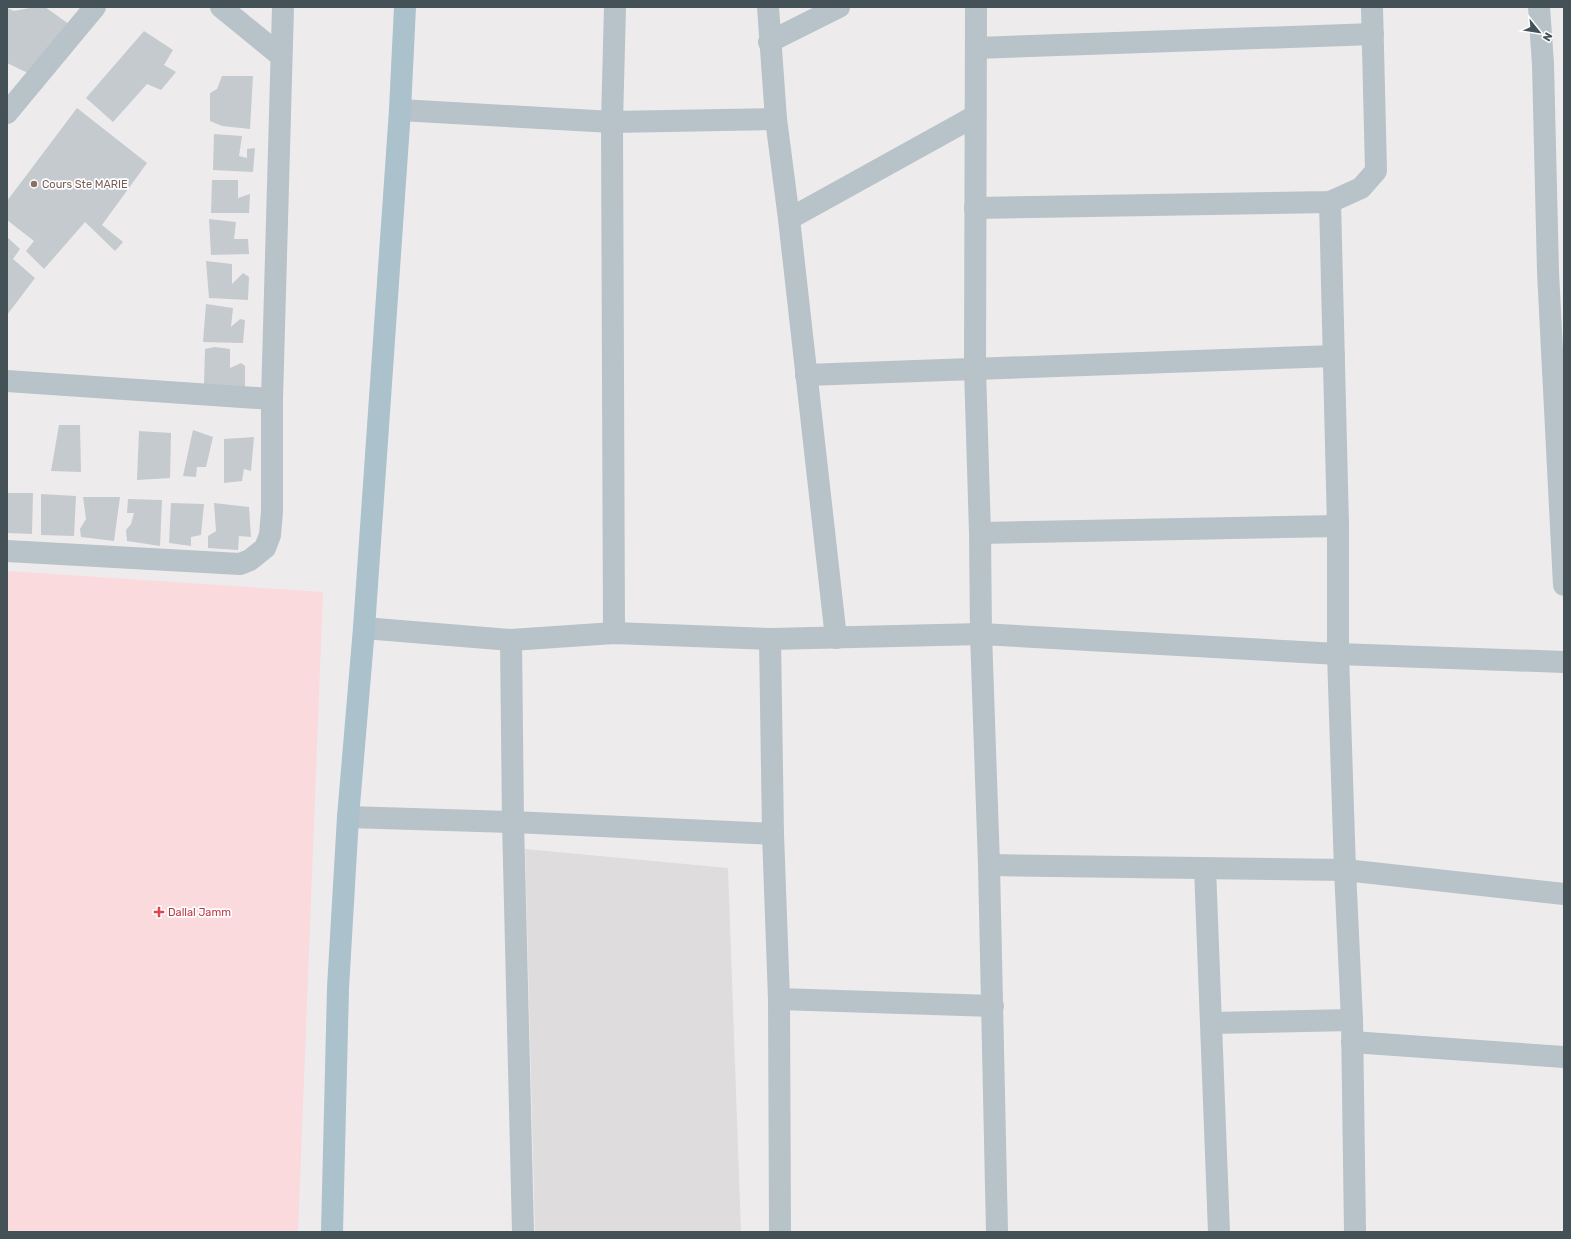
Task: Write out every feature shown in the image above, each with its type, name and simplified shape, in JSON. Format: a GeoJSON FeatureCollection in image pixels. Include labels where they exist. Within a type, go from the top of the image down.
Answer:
{"type":"FeatureCollection","features":[{"type":"Feature","properties":{"kind":"main road"},"geometry":{"type":"LineString","coordinates":[[332,1232],[338,988],[348,817],[364,628],[400,110],[405,7]]}},
{"type":"Feature","properties":{"kind":"street"},"geometry":{"type":"LineString","coordinates":[[7,113],[95,7]]}},
{"type":"Feature","properties":{"kind":"street"},"geometry":{"type":"LineString","coordinates":[[221,7],[281,56]]}},
{"type":"Feature","properties":{"kind":"street"},"geometry":{"type":"LineString","coordinates":[[7,552],[240,564],[250,560],[265,548],[270,535],[272,512],[272,399],[282,7]]}},
{"type":"Feature","properties":{"kind":"street"},"geometry":{"type":"LineString","coordinates":[[614,633],[612,122],[615,7]]}},
{"type":"Feature","properties":{"kind":"street"},"geometry":{"type":"LineString","coordinates":[[768,7],[769,42],[776,119],[789,220],[836,638]]}},
{"type":"Feature","properties":{"kind":"street"},"geometry":{"type":"LineString","coordinates":[[769,42],[839,7]]}},
{"type":"Feature","properties":{"kind":"street"},"geometry":{"type":"LineString","coordinates":[[976,7],[975,369],[980,533],[980,634],[989,865],[997,1232]]}},
{"type":"Feature","properties":{"kind":"street"},"geometry":{"type":"LineString","coordinates":[[975,208],[1330,202],[1361,188],[1376,171],[1372,7]]}},
{"type":"Feature","properties":{"kind":"street"},"geometry":{"type":"LineString","coordinates":[[1539,7],[1543,64],[1549,279],[1564,585]]}},
{"type":"Feature","properties":{"kind":"street"},"geometry":{"type":"LineString","coordinates":[[976,48],[1373,34]]}},
{"type":"Feature","properties":{"kind":"street"},"geometry":{"type":"LineString","coordinates":[[400,110],[612,122],[776,119]]}},
{"type":"Feature","properties":{"kind":"street"},"geometry":{"type":"LineString","coordinates":[[789,220],[976,116]]}},
{"type":"Feature","properties":{"kind":"street"},"geometry":{"type":"LineString","coordinates":[[1330,202],[1338,526],[1338,654],[1345,870],[1352,1020],[1355,1232]]}},
{"type":"Feature","properties":{"kind":"street"},"geometry":{"type":"LineString","coordinates":[[806,375],[1334,356]]}},
{"type":"Feature","properties":{"kind":"street"},"geometry":{"type":"LineString","coordinates":[[7,380],[272,399]]}},
{"type":"Feature","properties":{"kind":"street"},"geometry":{"type":"LineString","coordinates":[[980,533],[1338,526]]}},
{"type":"Feature","properties":{"kind":"street"},"geometry":{"type":"LineString","coordinates":[[364,628],[511,640],[614,633],[770,639],[980,634],[1338,654],[1564,662]]}},
{"type":"Feature","properties":{"kind":"street"},"geometry":{"type":"LineString","coordinates":[[770,639],[773,834],[779,999],[780,1232]]}},
{"type":"Feature","properties":{"kind":"street"},"geometry":{"type":"LineString","coordinates":[[511,640],[513,822],[523,1232]]}},
{"type":"Feature","properties":{"kind":"street"},"geometry":{"type":"LineString","coordinates":[[348,817],[513,822],[773,834]]}},
{"type":"Feature","properties":{"kind":"street"},"geometry":{"type":"LineString","coordinates":[[989,865],[1345,870],[1564,894]]}},
{"type":"Feature","properties":{"kind":"street"},"geometry":{"type":"LineString","coordinates":[[1205,868],[1218,1232]]}},
{"type":"Feature","properties":{"kind":"street"},"geometry":{"type":"LineString","coordinates":[[779,999],[992,1006]]}},
{"type":"Feature","properties":{"kind":"street"},"geometry":{"type":"LineString","coordinates":[[1211,1023],[1352,1020]]}},
{"type":"Feature","properties":{"kind":"street"},"geometry":{"type":"LineString","coordinates":[[1352,1042],[1564,1057]]}},
{"type":"Feature","properties":{"kind":"shaded area","name":"Dallal Jamm"},"geometry":{"type":"Polygon","coordinates":[[[7,571],[323,592],[298,1232],[7,1232],[7,571]]]}},
{"type":"Feature","properties":{"kind":"shaded area"},"geometry":{"type":"Polygon","coordinates":[[[525,849],[728,868],[741,1232],[535,1232],[525,849]]]}},
{"type":"Feature","properties":{"kind":"building"},"geometry":{"type":"Polygon","coordinates":[[[35,7],[45,7],[73,27],[30,74],[7,63],[7,8],[14,11],[35,7]]]}},
{"type":"Feature","properties":{"kind":"building"},"geometry":{"type":"Polygon","coordinates":[[[144,31],[173,50],[164,65],[176,72],[161,90],[147,84],[113,122],[86,98],[144,31]]]}},
{"type":"Feature","properties":{"kind":"building"},"geometry":{"type":"Polygon","coordinates":[[[222,76],[253,76],[250,129],[222,126],[210,121],[210,93],[217,89],[222,76]]]}},
{"type":"Feature","properties":{"kind":"building"},"geometry":{"type":"Polygon","coordinates":[[[77,108],[147,163],[102,225],[123,242],[115,251],[85,222],[44,269],[26,251],[34,241],[7,220],[7,201],[77,108]]]}},
{"type":"Feature","properties":{"kind":"building"},"geometry":{"type":"Polygon","coordinates":[[[214,134],[242,136],[239,156],[247,158],[247,149],[255,148],[253,172],[213,170],[214,134]]]}},
{"type":"Feature","properties":{"kind":"building"},"geometry":{"type":"Polygon","coordinates":[[[212,180],[238,180],[238,198],[250,194],[249,213],[211,213],[212,180]]]}},
{"type":"Feature","properties":{"kind":"building"},"geometry":{"type":"Polygon","coordinates":[[[209,219],[236,222],[234,239],[248,239],[249,254],[211,255],[209,219]]]}},
{"type":"Feature","properties":{"kind":"building"},"geometry":{"type":"Polygon","coordinates":[[[7,237],[20,249],[13,259],[35,278],[7,315],[7,237]]]}},
{"type":"Feature","properties":{"kind":"building"},"geometry":{"type":"Polygon","coordinates":[[[206,261],[232,264],[232,284],[243,273],[249,277],[248,300],[209,298],[206,261]]]}},
{"type":"Feature","properties":{"kind":"building"},"geometry":{"type":"Polygon","coordinates":[[[206,304],[233,308],[231,327],[240,319],[245,320],[243,343],[203,342],[206,304]]]}},
{"type":"Feature","properties":{"kind":"building"},"geometry":{"type":"Polygon","coordinates":[[[215,347],[230,349],[230,368],[241,363],[245,366],[245,389],[204,384],[205,349],[215,347]]]}},
{"type":"Feature","properties":{"kind":"building"},"geometry":{"type":"Polygon","coordinates":[[[59,425],[80,425],[81,472],[51,471],[59,425]]]}},
{"type":"Feature","properties":{"kind":"building"},"geometry":{"type":"Polygon","coordinates":[[[193,430],[213,437],[206,467],[197,467],[196,477],[183,476],[193,430]]]}},
{"type":"Feature","properties":{"kind":"building"},"geometry":{"type":"Polygon","coordinates":[[[139,431],[171,433],[170,478],[137,480],[139,431]]]}},
{"type":"Feature","properties":{"kind":"building"},"geometry":{"type":"Polygon","coordinates":[[[254,437],[251,471],[244,469],[242,481],[224,483],[224,439],[254,437]]]}},
{"type":"Feature","properties":{"kind":"building"},"geometry":{"type":"Polygon","coordinates":[[[7,493],[33,493],[32,534],[7,533],[7,493]]]}},
{"type":"Feature","properties":{"kind":"building"},"geometry":{"type":"Polygon","coordinates":[[[41,494],[76,496],[74,536],[41,535],[41,494]]]}},
{"type":"Feature","properties":{"kind":"building"},"geometry":{"type":"Polygon","coordinates":[[[83,497],[120,497],[114,541],[81,537],[80,529],[86,519],[83,497]]]}},
{"type":"Feature","properties":{"kind":"building"},"geometry":{"type":"Polygon","coordinates":[[[128,499],[162,500],[160,546],[127,541],[126,530],[131,524],[134,513],[127,513],[128,499]]]}},
{"type":"Feature","properties":{"kind":"building"},"geometry":{"type":"Polygon","coordinates":[[[171,503],[204,504],[201,535],[191,537],[191,546],[169,543],[171,503]]]}},
{"type":"Feature","properties":{"kind":"building"},"geometry":{"type":"Polygon","coordinates":[[[214,503],[249,507],[251,537],[239,536],[238,550],[208,548],[208,536],[216,531],[214,503]]]}},
{"type":"Feature","properties":{"kind":"place","name":"Cours Ste MARIE"},"geometry":{"type":"Point","coordinates":[34,184]}},
{"type":"Feature","properties":{"kind":"place","name":"Dallal Jamm"},"geometry":{"type":"Point","coordinates":[159,912]}}]}
